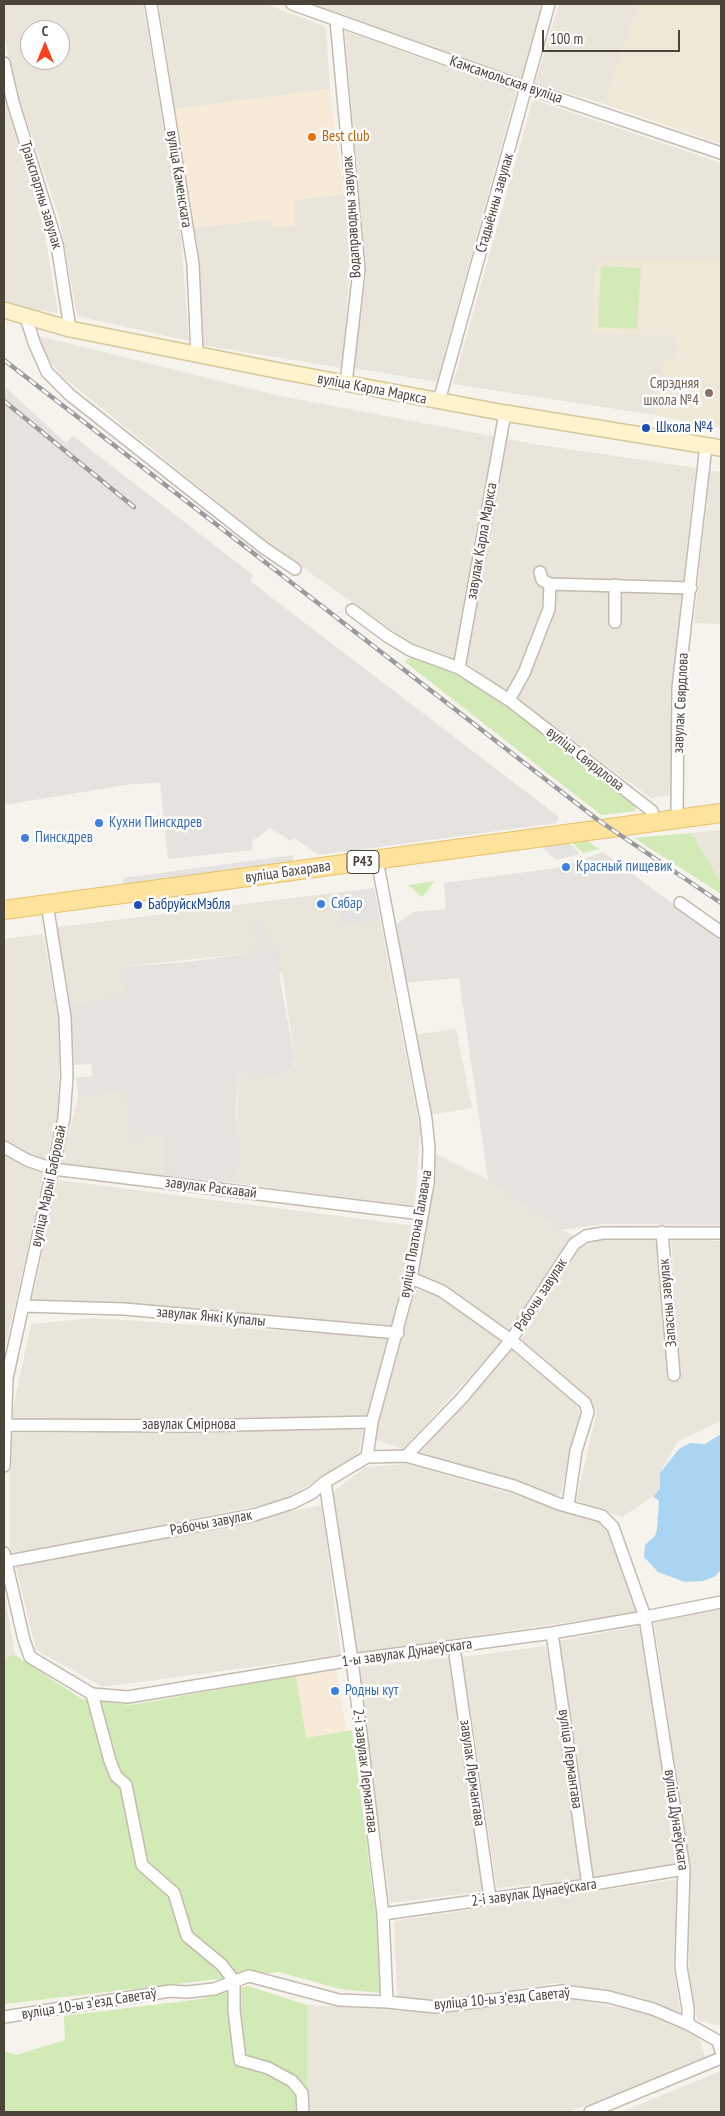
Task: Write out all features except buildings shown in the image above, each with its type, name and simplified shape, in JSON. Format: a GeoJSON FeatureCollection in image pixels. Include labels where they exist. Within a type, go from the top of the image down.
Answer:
{"type":"FeatureCollection","features":[{"type":"Feature","properties":{"kind":"main road","name":"вуліца Карла Маркса"},"geometry":{"type":"LineString","coordinates":[[4,310],[26,318],[70,329],[439,402],[714,447]]}},
{"type":"Feature","properties":{"kind":"main road","name":"вуліца Бахарава"},"geometry":{"type":"LineString","coordinates":[[4,910],[721,812]]}},
{"type":"Feature","properties":{"kind":"street","name":"вуліца Каменскага"},"geometry":{"type":"LineString","coordinates":[[151,4],[193,264],[197,355]]}},
{"type":"Feature","properties":{"kind":"street","name":"Камсамольская вуліца"},"geometry":{"type":"LineString","coordinates":[[292,4],[526,88],[721,153]]}},
{"type":"Feature","properties":{"kind":"street","name":"Стадыённы завулак"},"geometry":{"type":"LineString","coordinates":[[439,402],[550,4]]}},
{"type":"Feature","properties":{"kind":"street","name":"Водаправодны завулак"},"geometry":{"type":"LineString","coordinates":[[336,20],[359,270],[346,384]]}},
{"type":"Feature","properties":{"kind":"street","name":"Транспартны завулак"},"geometry":{"type":"LineString","coordinates":[[4,63],[12,102],[57,244],[70,329]]}},
{"type":"Feature","properties":{"kind":"street"},"geometry":{"type":"LineString","coordinates":[[26,318],[35,346],[47,372],[70,395],[264,548],[295,569]]}},
{"type":"Feature","properties":{"kind":"street","name":"завулак Карла Маркса"},"geometry":{"type":"LineString","coordinates":[[459,668],[505,413]]}},
{"type":"Feature","properties":{"kind":"street","name":"завулак Свярдлова"},"geometry":{"type":"LineString","coordinates":[[677,819],[678,688],[691,588],[714,447]]}},
{"type":"Feature","properties":{"kind":"street"},"geometry":{"type":"LineString","coordinates":[[540,572],[542,580],[550,584],[691,588]]}},
{"type":"Feature","properties":{"kind":"street"},"geometry":{"type":"LineString","coordinates":[[509,700],[524,673],[549,609],[550,584]]}},
{"type":"Feature","properties":{"kind":"street"},"geometry":{"type":"LineString","coordinates":[[615,585],[615,622]]}},
{"type":"Feature","properties":{"kind":"street","name":"вуліца Свярдлова"},"geometry":{"type":"LineString","coordinates":[[352,610],[387,636],[410,650],[459,668],[509,700],[652,811],[654,822]]}},
{"type":"Feature","properties":{"kind":"street","name":"вуліца Платона Галавача"},"geometry":{"type":"LineString","coordinates":[[367,1457],[372,1422],[398,1332],[411,1278],[428,1183],[429,1148],[426,1119],[377,860]]}},
{"type":"Feature","properties":{"kind":"street"},"geometry":{"type":"LineString","coordinates":[[680,903],[721,932]]}},
{"type":"Feature","properties":{"kind":"street","name":"вуліца Марыі Бабровай"},"geometry":{"type":"LineString","coordinates":[[4,1466],[7,1360],[23,1306],[64,1118],[67,1076],[65,1017],[47,904]]}},
{"type":"Feature","properties":{"kind":"street","name":"завулак Раскавай"},"geometry":{"type":"LineString","coordinates":[[4,1147],[27,1160],[53,1169],[422,1214]]}},
{"type":"Feature","properties":{"kind":"street","name":"Запасны завулак"},"geometry":{"type":"LineString","coordinates":[[662,1232],[674,1375]]}},
{"type":"Feature","properties":{"kind":"street","name":"Рабочы завулак"},"geometry":{"type":"LineString","coordinates":[[406,1456],[462,1398],[511,1340],[574,1244],[586,1236],[603,1233],[721,1234]]}},
{"type":"Feature","properties":{"kind":"street"},"geometry":{"type":"LineString","coordinates":[[411,1278],[442,1292],[511,1340],[585,1403],[588,1412],[576,1451],[568,1506]]}},
{"type":"Feature","properties":{"kind":"street","name":"завулак Янкі Купалы"},"geometry":{"type":"LineString","coordinates":[[23,1306],[124,1309],[398,1332]]}},
{"type":"Feature","properties":{"kind":"street","name":"завулак Смірнова"},"geometry":{"type":"LineString","coordinates":[[5,1425],[189,1426],[372,1422]]}},
{"type":"Feature","properties":{"kind":"street","name":"Рабочы завулак"},"geometry":{"type":"LineString","coordinates":[[4,1559],[254,1515],[292,1503],[312,1493],[326,1482],[367,1457],[406,1456],[514,1486],[568,1506],[602,1516],[612,1527],[644,1618]]}},
{"type":"Feature","properties":{"kind":"street","name":"2-і завулак Лермантава"},"geometry":{"type":"LineString","coordinates":[[326,1482],[352,1660],[383,1914],[387,2002]]}},
{"type":"Feature","properties":{"kind":"street"},"geometry":{"type":"LineString","coordinates":[[4,1559],[30,1657],[92,1694],[110,1761],[116,1776],[126,1785],[142,1865],[174,1893],[187,1936],[222,1965],[234,1981],[234,2010],[240,2060],[268,2068],[292,2081],[302,2093],[303,2112]]}},
{"type":"Feature","properties":{"kind":"street","name":"1-ы завулак Дунаеўскага"},"geometry":{"type":"LineString","coordinates":[[92,1694],[128,1697],[352,1660],[552,1633],[644,1618],[721,1602]]}},
{"type":"Feature","properties":{"kind":"street","name":"вуліца Дунаеўскага"},"geometry":{"type":"LineString","coordinates":[[644,1618],[684,1869],[681,1967],[688,2008],[688,2024]]}},
{"type":"Feature","properties":{"kind":"street","name":"вуліца Лермантава"},"geometry":{"type":"LineString","coordinates":[[552,1633],[588,1886]]}},
{"type":"Feature","properties":{"kind":"street","name":"завулак Лермантава"},"geometry":{"type":"LineString","coordinates":[[454,1647],[490,1898]]}},
{"type":"Feature","properties":{"kind":"street","name":"2-і завулак Дунаеўскага"},"geometry":{"type":"LineString","coordinates":[[383,1914],[588,1886],[684,1869]]}},
{"type":"Feature","properties":{"kind":"street","name":"вуліца 10-ы зʼезд Саветаў"},"geometry":{"type":"LineString","coordinates":[[4,2017],[170,1992],[214,1989],[249,1976],[339,2000],[436,2007],[562,1991],[609,1997],[653,2009],[688,2024],[718,2041],[721,2051]]}},
{"type":"Feature","properties":{"kind":"street"},"geometry":{"type":"LineString","coordinates":[[590,2112],[721,2058]]}},
{"type":"Feature","properties":{"kind":"shaded area"},"geometry":{"type":"Polygon","coordinates":[[[4,4],[143,4],[180,225],[189,341],[77,316],[60,220],[14,83],[4,34],[4,4]]]}},
{"type":"Feature","properties":{"kind":"shaded area"},"geometry":{"type":"Polygon","coordinates":[[[159,4],[266,4],[326,27],[330,89],[175,109],[159,4]]]}},
{"type":"Feature","properties":{"kind":"shaded area"},"geometry":{"type":"Polygon","coordinates":[[[314,4],[544,4],[524,81],[314,4]]]}},
{"type":"Feature","properties":{"kind":"shaded area"},"geometry":{"type":"Polygon","coordinates":[[[559,4],[639,4],[604,104],[535,83],[559,4]]]}},
{"type":"Feature","properties":{"kind":"shaded area"},"geometry":{"type":"Polygon","coordinates":[[[639,4],[721,4],[721,144],[604,104],[639,4]]]}},
{"type":"Feature","properties":{"kind":"shaded area"},"geometry":{"type":"Polygon","coordinates":[[[345,31],[516,92],[437,382],[354,368],[366,273],[345,31]]]}},
{"type":"Feature","properties":{"kind":"shaded area"},"geometry":{"type":"Polygon","coordinates":[[[330,89],[344,194],[295,200],[295,226],[272,227],[271,219],[193,228],[184,179],[175,109],[330,89]]]}},
{"type":"Feature","properties":{"kind":"shaded area"},"geometry":{"type":"Polygon","coordinates":[[[4,92],[44,229],[58,313],[16,306],[4,302],[4,92]]]}},
{"type":"Feature","properties":{"kind":"shaded area"},"geometry":{"type":"Polygon","coordinates":[[[533,99],[721,163],[721,261],[596,262],[591,333],[677,335],[676,356],[663,366],[655,415],[453,384],[533,99]]]}},
{"type":"Feature","properties":{"kind":"shaded area"},"geometry":{"type":"Polygon","coordinates":[[[344,194],[351,250],[342,368],[201,345],[200,290],[193,228],[272,219],[272,227],[295,226],[294,200],[344,194]]]}},
{"type":"Feature","properties":{"kind":"shaded area"},"geometry":{"type":"Polygon","coordinates":[[[721,261],[721,429],[655,415],[663,365],[676,356],[677,335],[591,333],[596,262],[721,261]]]}},
{"type":"Feature","properties":{"kind":"shaded area"},"geometry":{"type":"Polygon","coordinates":[[[39,336],[280,396],[534,444],[696,468],[672,685],[671,795],[651,798],[468,664],[412,644],[276,549],[63,377],[37,344],[39,336]]]}},
{"type":"Feature","properties":{"kind":"shaded area"},"geometry":{"type":"Polygon","coordinates":[[[4,386],[66,443],[73,436],[253,575],[250,581],[559,817],[556,823],[319,855],[294,838],[291,841],[270,828],[252,841],[253,850],[168,859],[160,783],[132,784],[4,805],[4,386]]]}},
{"type":"Feature","properties":{"kind":"shaded area"},"geometry":{"type":"Polygon","coordinates":[[[710,470],[721,472],[721,624],[694,623],[710,470]]]}},
{"type":"Feature","properties":{"kind":"shaded area"},"geometry":{"type":"Polygon","coordinates":[[[721,830],[721,882],[691,833],[721,830]]]}},
{"type":"Feature","properties":{"kind":"shaded area"},"geometry":{"type":"Polygon","coordinates":[[[569,842],[580,854],[556,860],[542,847],[569,842]]]}},
{"type":"Feature","properties":{"kind":"shaded area"},"geometry":{"type":"Polygon","coordinates":[[[603,852],[721,940],[721,1225],[605,1224],[560,1230],[488,1180],[459,978],[402,983],[397,924],[413,912],[446,909],[444,883],[556,868],[603,852]]]}},
{"type":"Feature","properties":{"kind":"shaded area"},"geometry":{"type":"Polygon","coordinates":[[[293,855],[294,862],[123,885],[123,878],[293,855]]]}},
{"type":"Feature","properties":{"kind":"shaded area"},"geometry":{"type":"Polygon","coordinates":[[[374,888],[420,1130],[415,1206],[233,1183],[240,1161],[237,1133],[238,1073],[278,1077],[293,1068],[295,1061],[279,949],[266,951],[257,944],[250,953],[119,967],[125,996],[70,1004],[57,927],[374,888]]]}},
{"type":"Feature","properties":{"kind":"shaded area"},"geometry":{"type":"Polygon","coordinates":[[[374,888],[379,920],[343,926],[336,902],[342,893],[374,888]]]}},
{"type":"Feature","properties":{"kind":"shaded area"},"geometry":{"type":"Polygon","coordinates":[[[264,920],[266,951],[279,949],[282,972],[279,974],[295,1061],[293,1062],[293,1068],[278,1077],[238,1073],[236,1114],[240,1161],[233,1183],[164,1175],[162,1135],[130,1138],[126,1092],[78,1098],[76,1078],[92,1076],[91,1064],[74,1065],[70,1004],[124,996],[119,967],[188,962],[250,953],[257,944],[253,921],[264,920]]]}},
{"type":"Feature","properties":{"kind":"shaded area"},"geometry":{"type":"Polygon","coordinates":[[[43,934],[60,1029],[58,1119],[45,1163],[4,1142],[4,939],[43,934]]]}},
{"type":"Feature","properties":{"kind":"shaded area"},"geometry":{"type":"Polygon","coordinates":[[[456,1029],[472,1108],[429,1115],[413,1035],[456,1029]]]}},
{"type":"Feature","properties":{"kind":"shaded area"},"geometry":{"type":"Polygon","coordinates":[[[126,1092],[162,1135],[164,1175],[60,1165],[78,1098],[126,1092]]]}},
{"type":"Feature","properties":{"kind":"shaded area"},"geometry":{"type":"Polygon","coordinates":[[[434,1153],[488,1180],[560,1230],[573,1235],[511,1331],[416,1273],[433,1190],[434,1153]]]}},
{"type":"Feature","properties":{"kind":"shaded area"},"geometry":{"type":"Polygon","coordinates":[[[4,1155],[45,1174],[4,1352],[4,1155]]]}},
{"type":"Feature","properties":{"kind":"shaded area"},"geometry":{"type":"Polygon","coordinates":[[[58,1180],[416,1226],[392,1325],[32,1301],[58,1180]]]}},
{"type":"Feature","properties":{"kind":"shaded area"},"geometry":{"type":"Polygon","coordinates":[[[671,1238],[721,1241],[721,1421],[677,1442],[660,1473],[660,1489],[622,1517],[576,1500],[597,1411],[521,1340],[577,1250],[597,1240],[658,1240],[670,1381],[680,1381],[671,1238]]]}},
{"type":"Feature","properties":{"kind":"shaded area"},"geometry":{"type":"Polygon","coordinates":[[[412,1288],[443,1297],[503,1340],[403,1449],[374,1439],[412,1288]]]}},
{"type":"Feature","properties":{"kind":"shaded area"},"geometry":{"type":"Polygon","coordinates":[[[93,1318],[389,1338],[369,1416],[10,1422],[31,1324],[93,1318]]]}},
{"type":"Feature","properties":{"kind":"shaded area"},"geometry":{"type":"Polygon","coordinates":[[[511,1349],[574,1401],[581,1416],[560,1496],[420,1452],[511,1349]]]}},
{"type":"Feature","properties":{"kind":"shaded area"},"geometry":{"type":"Polygon","coordinates":[[[363,1429],[358,1456],[282,1501],[10,1555],[10,1433],[363,1429]]]}},
{"type":"Feature","properties":{"kind":"shaded area"},"geometry":{"type":"Polygon","coordinates":[[[407,1464],[596,1518],[611,1532],[637,1612],[357,1653],[333,1492],[365,1467],[407,1464]]]}},
{"type":"Feature","properties":{"kind":"shaded area"},"geometry":{"type":"Polygon","coordinates":[[[322,1505],[341,1655],[103,1687],[36,1650],[16,1567],[322,1505]]]}},
{"type":"Feature","properties":{"kind":"shaded area"},"geometry":{"type":"Polygon","coordinates":[[[4,1591],[15,1655],[4,1658],[4,1591]]]}},
{"type":"Feature","properties":{"kind":"shaded area"},"geometry":{"type":"Polygon","coordinates":[[[721,1608],[721,2026],[697,2020],[689,1971],[690,1870],[654,1622],[721,1608]]]}},
{"type":"Feature","properties":{"kind":"shaded area"},"geometry":{"type":"Polygon","coordinates":[[[639,1626],[680,1868],[594,1881],[558,1641],[639,1626]]]}},
{"type":"Feature","properties":{"kind":"shaded area"},"geometry":{"type":"Polygon","coordinates":[[[546,1646],[582,1879],[497,1888],[462,1657],[546,1646]]]}},
{"type":"Feature","properties":{"kind":"shaded area"},"geometry":{"type":"Polygon","coordinates":[[[450,1657],[487,1891],[390,1903],[358,1667],[450,1657]]]}},
{"type":"Feature","properties":{"kind":"shaded area"},"geometry":{"type":"Polygon","coordinates":[[[336,1669],[346,1731],[305,1738],[296,1676],[336,1669]]]}},
{"type":"Feature","properties":{"kind":"shaded area"},"geometry":{"type":"Polygon","coordinates":[[[679,1879],[673,1964],[681,2015],[643,1998],[557,1983],[443,2000],[397,1997],[394,1921],[679,1879]]]}},
{"type":"Feature","properties":{"kind":"shaded area"},"geometry":{"type":"Polygon","coordinates":[[[564,1997],[645,2013],[699,2036],[706,2061],[568,2112],[308,2112],[307,2005],[440,2013],[564,1997]]]}},
{"type":"Feature","properties":{"kind":"shaded area"},"geometry":{"type":"Polygon","coordinates":[[[721,2071],[721,2112],[621,2112],[721,2071]]]}},
{"type":"Feature","properties":{"kind":"green space"},"geometry":{"type":"Polygon","coordinates":[[[601,266],[641,268],[637,329],[598,327],[601,266]]]}},
{"type":"Feature","properties":{"kind":"green space"},"geometry":{"type":"Polygon","coordinates":[[[411,656],[457,674],[504,703],[635,804],[636,811],[601,815],[405,662],[411,656]]]}},
{"type":"Feature","properties":{"kind":"green space"},"geometry":{"type":"Polygon","coordinates":[[[691,833],[721,882],[721,894],[634,838],[691,833]]]}},
{"type":"Feature","properties":{"kind":"green space"},"geometry":{"type":"Polygon","coordinates":[[[585,839],[599,849],[583,853],[571,841],[585,839]]]}},
{"type":"Feature","properties":{"kind":"green space"},"geometry":{"type":"Polygon","coordinates":[[[435,881],[422,897],[408,885],[435,881]]]}},
{"type":"Feature","properties":{"kind":"green space"},"geometry":{"type":"Polygon","coordinates":[[[15,1655],[82,1699],[131,1705],[296,1676],[306,1738],[352,1730],[376,1916],[380,1993],[340,1989],[279,1972],[4,2004],[4,1658],[15,1655]]]}},
{"type":"Feature","properties":{"kind":"green space"},"geometry":{"type":"Polygon","coordinates":[[[248,1986],[307,2005],[308,2112],[4,2112],[4,2051],[16,2055],[65,2040],[64,2016],[201,1999],[248,1986]]]}},
{"type":"Feature","properties":{"kind":"water"},"geometry":{"type":"Polygon","coordinates":[[[721,1434],[721,1570],[714,1577],[703,1581],[685,1582],[658,1572],[644,1557],[645,1545],[655,1536],[657,1529],[659,1501],[653,1496],[660,1489],[660,1473],[679,1449],[690,1443],[705,1444],[721,1434]]]}},
{"type":"Feature","properties":{"kind":"railway"},"geometry":{"type":"LineString","coordinates":[[4,360],[598,820],[721,903]]}},
{"type":"Feature","properties":{"kind":"railway"},"geometry":{"type":"LineString","coordinates":[[4,401],[134,507]]}},
{"type":"Feature","properties":{"kind":"place","name":"Best club"},"geometry":{"type":"Point","coordinates":[312,137]}},
{"type":"Feature","properties":{"kind":"place","name":"Сярэдняя школа №4"},"geometry":{"type":"Point","coordinates":[709,393]}},
{"type":"Feature","properties":{"kind":"place","name":"Школа №4"},"geometry":{"type":"Point","coordinates":[646,428]}},
{"type":"Feature","properties":{"kind":"place","name":"Кухни Пинскдрев"},"geometry":{"type":"Point","coordinates":[99,823]}},
{"type":"Feature","properties":{"kind":"place","name":"Пинскдрев"},"geometry":{"type":"Point","coordinates":[25,838]}},
{"type":"Feature","properties":{"kind":"place","name":"Красный пищевик"},"geometry":{"type":"Point","coordinates":[566,867]}},
{"type":"Feature","properties":{"kind":"place","name":"Сябар"},"geometry":{"type":"Point","coordinates":[321,904]}},
{"type":"Feature","properties":{"kind":"place","name":"БабруйскМэбля"},"geometry":{"type":"Point","coordinates":[138,905]}},
{"type":"Feature","properties":{"kind":"place","name":"Родны кут"},"geometry":{"type":"Point","coordinates":[335,1691]}}]}
